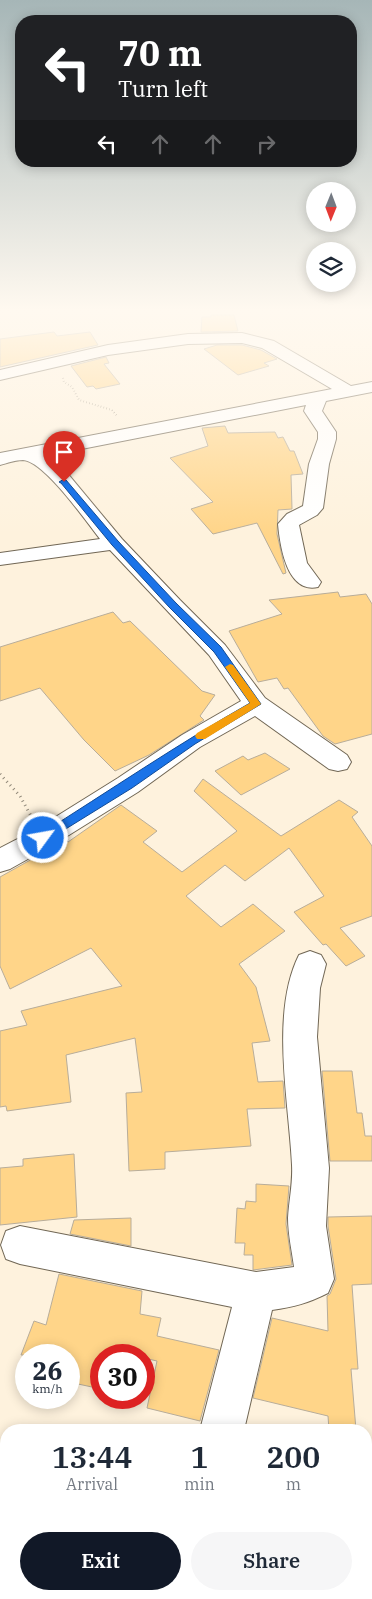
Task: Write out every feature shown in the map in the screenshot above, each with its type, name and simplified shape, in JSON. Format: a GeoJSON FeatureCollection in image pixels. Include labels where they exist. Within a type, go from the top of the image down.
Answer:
{"type":"FeatureCollection","features":[{"type":"Feature","properties":{"kind":"street"},"geometry":{"type":"LineString","coordinates":[[336,385],[347,391]]}},
{"type":"Feature","properties":{"kind":"street"},"geometry":{"type":"LineString","coordinates":[[0,459],[372,387]]}},
{"type":"Feature","properties":{"kind":"street"},"geometry":{"type":"LineString","coordinates":[[310,582],[294,559],[288,524],[292,519],[313,508],[319,464],[327,439],[327,432],[313,411],[318,398]]}},
{"type":"Feature","properties":{"kind":"street"},"geometry":{"type":"LineString","coordinates":[[28,455],[45,462],[56,472],[115,543],[172,605],[218,650],[256,704],[338,762]]}},
{"type":"Feature","properties":{"kind":"street"},"geometry":{"type":"LineString","coordinates":[[0,559],[115,543]]}},
{"type":"Feature","properties":{"kind":"street"},"geometry":{"type":"LineString","coordinates":[[0,861],[43,838],[128,785],[191,742],[256,704]]}},
{"type":"Feature","properties":{"kind":"street"},"geometry":{"type":"LineString","coordinates":[[20,1245],[256,1292],[300,1286],[314,1279],[314,1263],[307,1221],[311,1167],[301,1022],[305,979],[310,964]]}},
{"type":"Feature","properties":{"kind":"street"},"geometry":{"type":"LineString","coordinates":[[223,1424],[256,1292]]}},
{"type":"Feature","properties":{"kind":"path"},"geometry":{"type":"LineString","coordinates":[[68,385],[72,387],[79,400],[112,410],[124,423],[130,435]]}},
{"type":"Feature","properties":{"kind":"path"},"geometry":{"type":"LineString","coordinates":[[0,774],[20,796],[43,838]]}},
{"type":"Feature","properties":{"kind":"building"},"geometry":{"type":"Polygon","coordinates":[[[85,385],[117,385],[96,389],[93,386],[87,387],[85,385]]]}},
{"type":"Feature","properties":{"kind":"building"},"geometry":{"type":"Polygon","coordinates":[[[225,426],[228,433],[275,432],[278,438],[283,437],[290,451],[294,451],[303,474],[291,475],[292,509],[278,510],[277,534],[286,573],[283,574],[257,523],[213,534],[191,509],[213,502],[170,458],[208,446],[202,428],[225,426]]]}},
{"type":"Feature","properties":{"kind":"building"},"geometry":{"type":"Polygon","coordinates":[[[338,592],[340,597],[366,594],[372,604],[372,734],[335,744],[323,736],[288,688],[284,689],[277,678],[258,682],[229,631],[282,614],[269,600],[338,592]]]}},
{"type":"Feature","properties":{"kind":"building"},"geometry":{"type":"Polygon","coordinates":[[[113,612],[123,623],[130,621],[202,691],[215,695],[200,716],[204,720],[149,755],[115,771],[84,740],[40,688],[0,701],[0,647],[113,612]]]}},
{"type":"Feature","properties":{"kind":"building"},"geometry":{"type":"Polygon","coordinates":[[[265,753],[290,769],[241,795],[215,771],[243,756],[248,760],[265,753]]]}},
{"type":"Feature","properties":{"kind":"building"},"geometry":{"type":"Polygon","coordinates":[[[203,779],[281,836],[339,800],[358,812],[352,817],[372,846],[372,916],[340,928],[365,956],[346,966],[326,944],[323,945],[294,912],[324,896],[289,848],[245,881],[225,865],[186,896],[221,927],[253,904],[285,931],[239,964],[256,987],[270,1041],[252,1043],[258,1082],[283,1081],[285,1108],[247,1109],[251,1146],[165,1152],[165,1169],[129,1171],[126,1093],[142,1092],[135,1038],[66,1055],[71,1102],[7,1111],[6,1106],[0,1107],[0,1031],[27,1025],[21,1011],[122,986],[91,948],[10,989],[0,966],[0,877],[66,840],[68,842],[121,805],[157,831],[143,842],[182,872],[237,831],[194,791],[203,779]]]}},
{"type":"Feature","properties":{"kind":"building"},"geometry":{"type":"Polygon","coordinates":[[[322,1071],[352,1071],[357,1113],[362,1113],[365,1136],[372,1136],[372,1161],[330,1161],[322,1071]]]}},
{"type":"Feature","properties":{"kind":"building"},"geometry":{"type":"Polygon","coordinates":[[[74,1154],[77,1217],[0,1225],[0,1168],[23,1166],[23,1159],[74,1154]]]}},
{"type":"Feature","properties":{"kind":"building"},"geometry":{"type":"Polygon","coordinates":[[[256,1184],[289,1186],[286,1224],[292,1265],[253,1270],[253,1255],[244,1255],[245,1243],[235,1243],[237,1208],[245,1209],[246,1201],[256,1202],[256,1184]]]}},
{"type":"Feature","properties":{"kind":"building"},"geometry":{"type":"Polygon","coordinates":[[[372,1216],[372,1284],[352,1285],[358,1369],[351,1369],[356,1424],[329,1424],[328,1416],[253,1398],[272,1318],[328,1331],[327,1296],[330,1294],[336,1279],[328,1217],[372,1216]]]}},
{"type":"Feature","properties":{"kind":"building"},"geometry":{"type":"Polygon","coordinates":[[[131,1218],[131,1246],[70,1234],[74,1220],[131,1218]]]}},
{"type":"Feature","properties":{"kind":"building"},"geometry":{"type":"Polygon","coordinates":[[[59,1274],[142,1291],[140,1314],[161,1318],[157,1336],[219,1350],[200,1421],[151,1409],[155,1409],[155,1370],[157,1361],[155,1361],[155,1344],[90,1344],[90,1387],[80,1384],[80,1344],[25,1344],[34,1321],[46,1325],[59,1274]]]}},
{"type":"Feature","properties":{"kind":"slow traffic"},"geometry":{"type":"LineString","coordinates":[[201,736],[256,704],[230,667]]}},
{"type":"Feature","properties":{"kind":"route"},"geometry":{"type":"LineString","coordinates":[[43,838],[128,785],[191,742],[256,704],[218,650],[172,605],[115,543],[64,482]]}}]}
